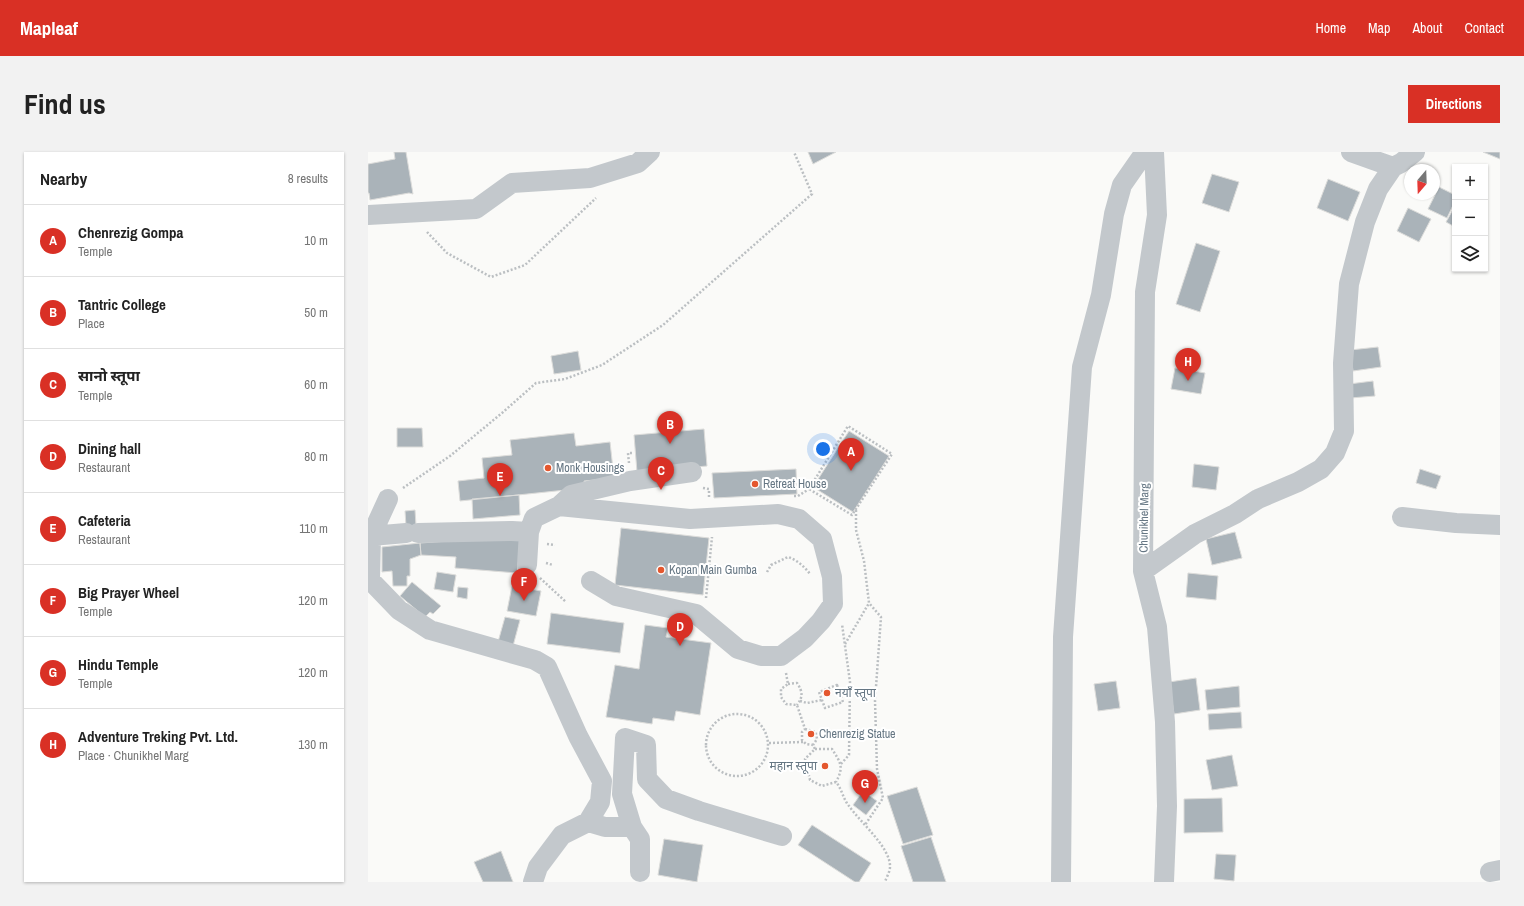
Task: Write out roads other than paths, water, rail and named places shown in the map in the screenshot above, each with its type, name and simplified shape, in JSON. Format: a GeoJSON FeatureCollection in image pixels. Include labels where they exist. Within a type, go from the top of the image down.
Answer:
{"type":"FeatureCollection","features":[{"type":"Feature","properties":{"kind":"street"},"geometry":{"type":"LineString","coordinates":[[368,215],[476,209],[512,183],[590,178],[638,163],[650,152]]}},
{"type":"Feature","properties":{"kind":"street"},"geometry":{"type":"LineString","coordinates":[[1061,882],[1063,637],[1082,366],[1101,295],[1114,214],[1122,185],[1144,152]]}},
{"type":"Feature","properties":{"kind":"street","name":"Chunikhel Marg"},"geometry":{"type":"LineString","coordinates":[[1154,152],[1157,215],[1145,292],[1143,571],[1157,627],[1165,722],[1167,806],[1164,882]]}},
{"type":"Feature","properties":{"kind":"street"},"geometry":{"type":"LineString","coordinates":[[1351,152],[1393,167]]}},
{"type":"Feature","properties":{"kind":"street"},"geometry":{"type":"LineString","coordinates":[[1143,571],[1194,534],[1234,514],[1258,499],[1298,482],[1321,469],[1335,453],[1344,431],[1343,363],[1349,284],[1365,222],[1378,189],[1393,167],[1401,163],[1415,152]]}},
{"type":"Feature","properties":{"kind":"street"},"geometry":{"type":"LineString","coordinates":[[536,564],[529,532],[534,518],[559,506],[571,495],[630,481],[692,472]]}},
{"type":"Feature","properties":{"kind":"street"},"geometry":{"type":"LineString","coordinates":[[368,509],[388,499],[372,536],[370,580],[399,610],[430,630],[534,660],[547,667],[578,736],[602,781],[600,802],[588,822],[562,835],[538,867],[533,882]]}},
{"type":"Feature","properties":{"kind":"street"},"geometry":{"type":"LineString","coordinates":[[559,506],[690,519],[778,514],[799,519],[822,539],[832,577],[832,604],[805,638],[781,656],[761,656],[738,649],[696,614],[616,596],[591,581]]}},
{"type":"Feature","properties":{"kind":"street"},"geometry":{"type":"LineString","coordinates":[[1402,518],[1500,525]]}},
{"type":"Feature","properties":{"kind":"street"},"geometry":{"type":"LineString","coordinates":[[372,536],[412,533],[529,532]]}},
{"type":"Feature","properties":{"kind":"street"},"geometry":{"type":"LineString","coordinates":[[640,872],[640,839],[632,827],[622,794],[625,738],[646,745],[647,780],[666,799],[699,811],[782,836]]}},
{"type":"Feature","properties":{"kind":"street"},"geometry":{"type":"LineString","coordinates":[[588,822],[605,827],[632,827]]}},
{"type":"Feature","properties":{"kind":"place","name":"Adventure Treking Pvt. Ltd."},"geometry":{"type":"Point","coordinates":[1188,381]}},
{"type":"Feature","properties":{"kind":"place","name":"Tantric College"},"geometry":{"type":"Point","coordinates":[670,444]}},
{"type":"Feature","properties":{"kind":"place","name":"Monk Housings"},"geometry":{"type":"Point","coordinates":[548,468]}},
{"type":"Feature","properties":{"kind":"place","name":"Chenrezig Gompa"},"geometry":{"type":"Point","coordinates":[851,471]}},
{"type":"Feature","properties":{"kind":"place","name":"Retreat House"},"geometry":{"type":"Point","coordinates":[755,484]}},
{"type":"Feature","properties":{"kind":"place","name":"सानो स्तूपा"},"geometry":{"type":"Point","coordinates":[661,490]}},
{"type":"Feature","properties":{"kind":"place","name":"Cafeteria"},"geometry":{"type":"Point","coordinates":[500,496]}},
{"type":"Feature","properties":{"kind":"place","name":"Kopan Main Gumba"},"geometry":{"type":"Point","coordinates":[661,570]}},
{"type":"Feature","properties":{"kind":"place","name":"Big Prayer Wheel"},"geometry":{"type":"Point","coordinates":[524,601]}},
{"type":"Feature","properties":{"kind":"place","name":"Dining hall"},"geometry":{"type":"Point","coordinates":[680,646]}},
{"type":"Feature","properties":{"kind":"place","name":"नयाँ स्तूपा"},"geometry":{"type":"Point","coordinates":[827,693]}},
{"type":"Feature","properties":{"kind":"place","name":"Chenrezig Statue"},"geometry":{"type":"Point","coordinates":[811,734]}},
{"type":"Feature","properties":{"kind":"place","name":"महान स्तूपा"},"geometry":{"type":"Point","coordinates":[825,766]}},
{"type":"Feature","properties":{"kind":"place","name":"Hindu Temple"},"geometry":{"type":"Point","coordinates":[865,803]}}]}
